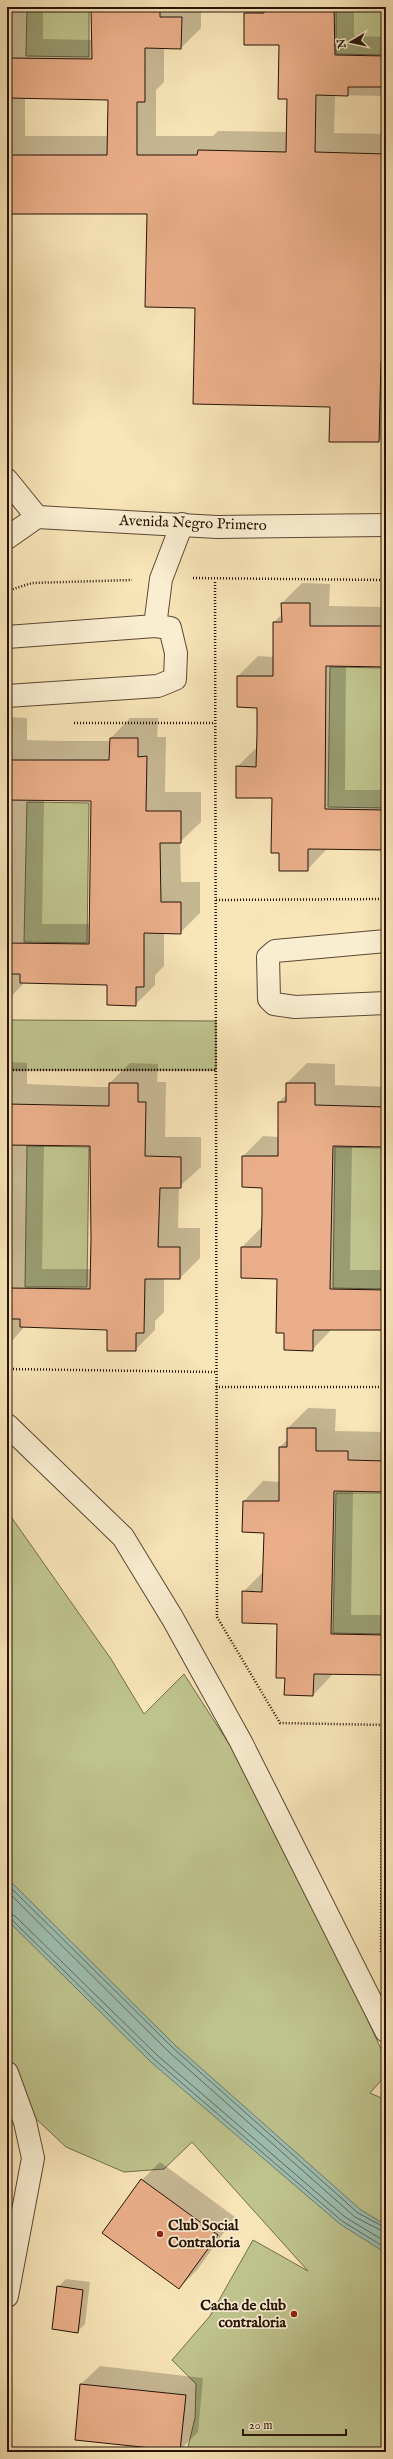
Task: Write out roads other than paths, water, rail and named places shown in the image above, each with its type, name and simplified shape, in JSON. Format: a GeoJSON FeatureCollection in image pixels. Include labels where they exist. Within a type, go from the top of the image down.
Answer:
{"type":"FeatureCollection","features":[{"type":"Feature","properties":{"kind":"street"},"geometry":{"type":"LineString","coordinates":[[7,480],[37,517],[7,538]]}},
{"type":"Feature","properties":{"kind":"street","name":"Avenida Negro Primero"},"geometry":{"type":"LineString","coordinates":[[37,517],[217,527],[386,525]]}},
{"type":"Feature","properties":{"kind":"street"},"geometry":{"type":"LineString","coordinates":[[156,626],[161,579],[182,524]]}},
{"type":"Feature","properties":{"kind":"street"},"geometry":{"type":"LineString","coordinates":[[7,637],[156,626],[170,628],[176,653],[176,679],[158,686],[136,689],[7,696]]}},
{"type":"Feature","properties":{"kind":"street"},"geometry":{"type":"LineString","coordinates":[[386,941],[275,951],[268,957],[267,967],[269,998],[274,1004],[295,1007],[386,1003]]}},
{"type":"Feature","properties":{"kind":"street"},"geometry":{"type":"LineString","coordinates":[[7,1425],[123,1537],[173,1620],[242,1742],[386,2031]]}},
{"type":"Feature","properties":{"kind":"street"},"geometry":{"type":"LineString","coordinates":[[7,2073],[25,2122],[33,2158],[9,2263],[7,2296]]}},
{"type":"Feature","properties":{"kind":"water"},"geometry":{"type":"Polygon","coordinates":[[[7,1878],[176,2046],[361,2210],[386,2225],[386,2253],[340,2224],[152,2063],[7,1920],[7,1878]]]}},
{"type":"Feature","properties":{"kind":"place","name":"Club Social Contraloria"},"geometry":{"type":"Point","coordinates":[160,2234]}},
{"type":"Feature","properties":{"kind":"place","name":"Cacha de club contraloria"},"geometry":{"type":"Point","coordinates":[294,2314]}}]}
